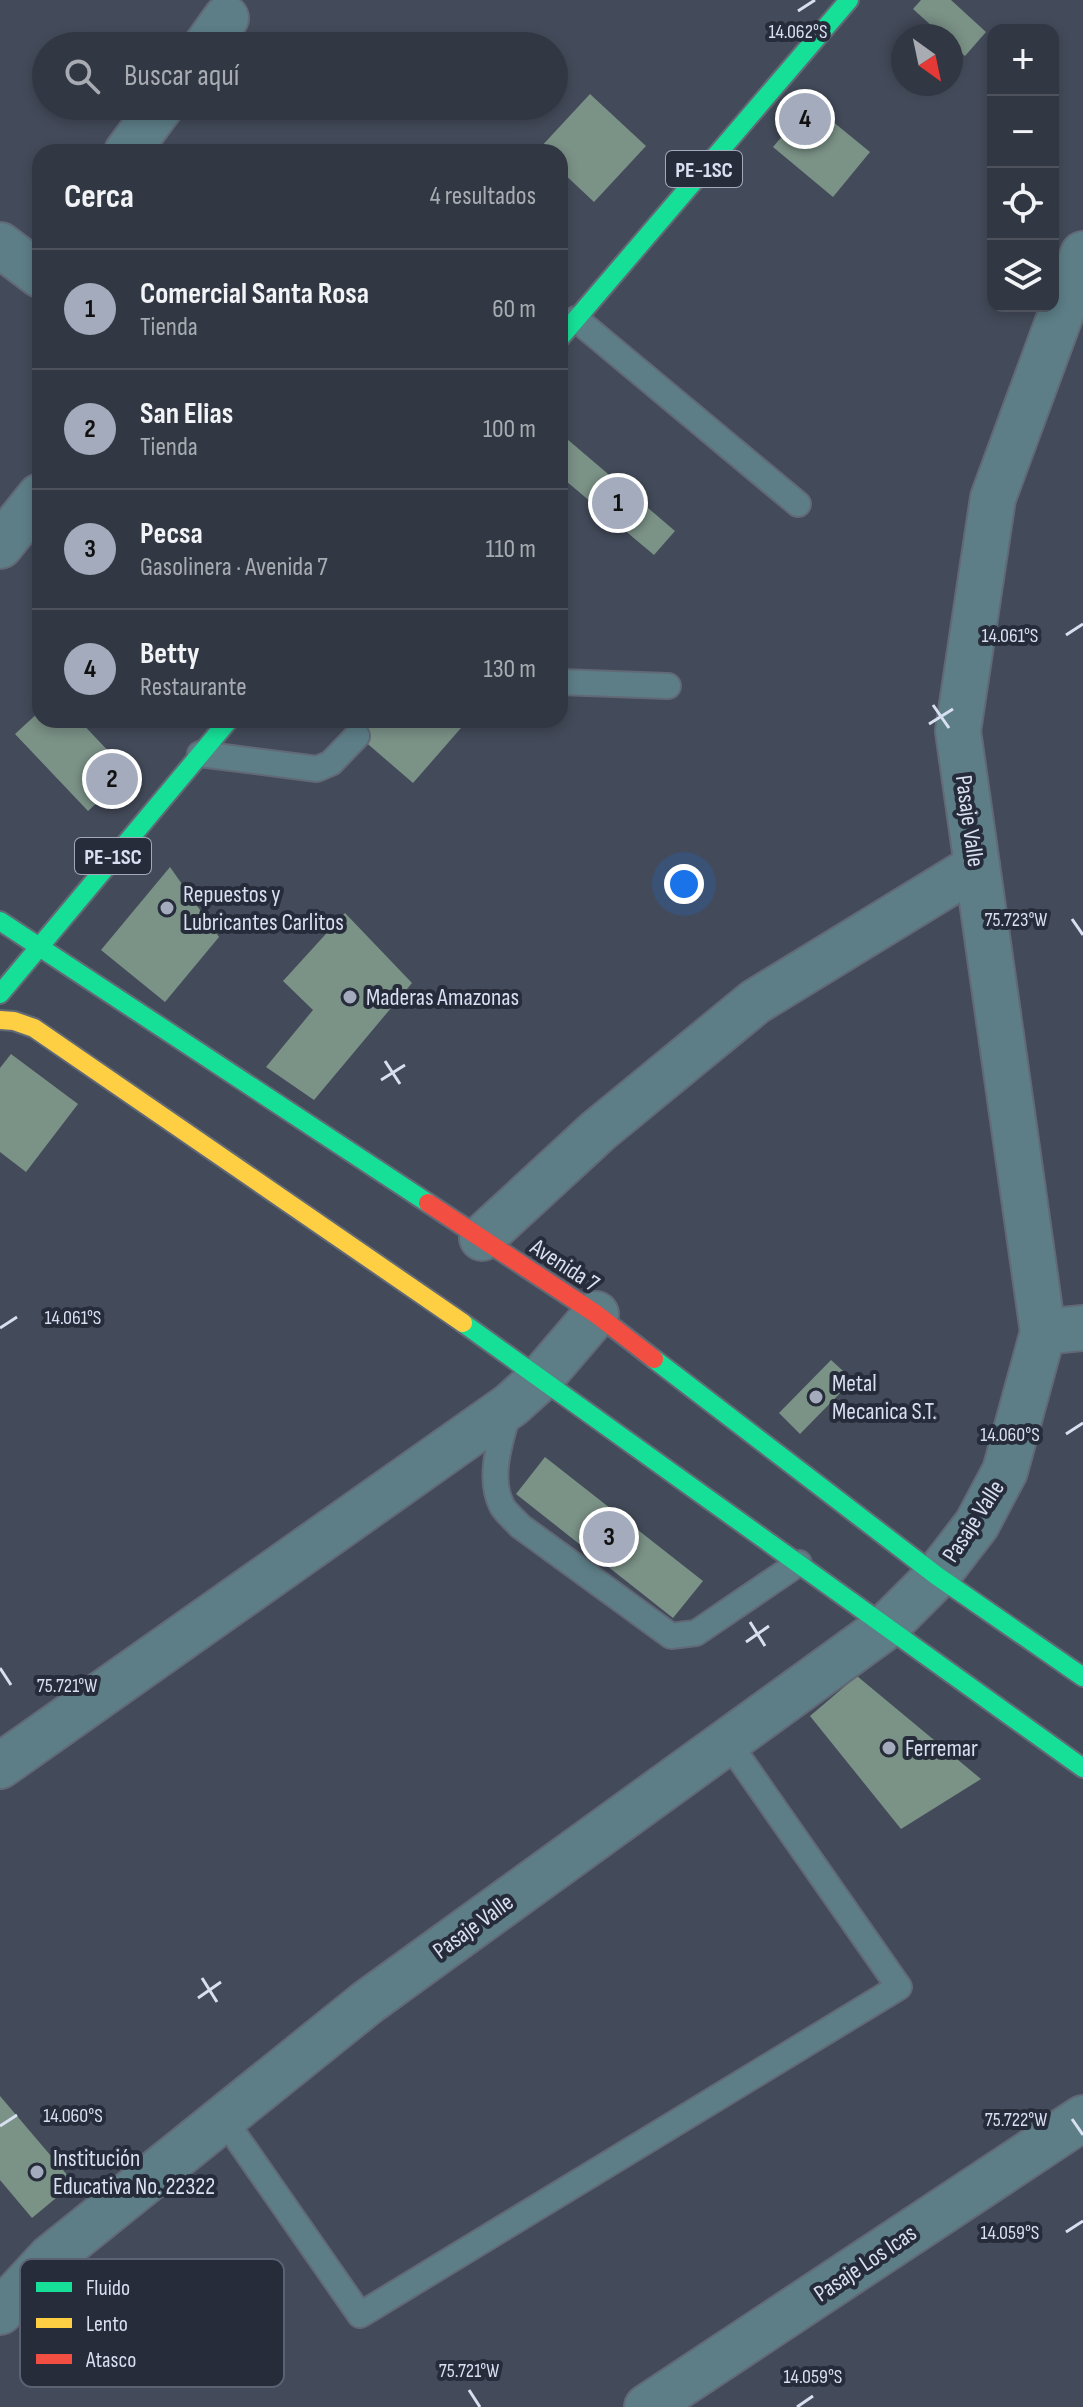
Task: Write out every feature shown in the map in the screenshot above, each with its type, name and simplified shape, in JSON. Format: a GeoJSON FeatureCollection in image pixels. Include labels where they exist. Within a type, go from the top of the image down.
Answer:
{"type":"FeatureCollection","features":[{"type":"Feature","properties":{"kind":"street","name":"PE-1SC"},"geometry":{"type":"LineString","coordinates":[[568,328],[849,0]]}},
{"type":"Feature","properties":{"kind":"street"},"geometry":{"type":"LineString","coordinates":[[133,144],[151,120]]}},
{"type":"Feature","properties":{"kind":"street"},"geometry":{"type":"LineString","coordinates":[[0,245],[32,267]]}},
{"type":"Feature","properties":{"kind":"street","name":"Pasaje Valle"},"geometry":{"type":"LineString","coordinates":[[49,2259],[368,2002],[887,1626],[937,1576],[977,1524],[1005,1471],[1063,1330],[977,866],[958,731],[993,498],[1083,254]]}},
{"type":"Feature","properties":{"kind":"street"},"geometry":{"type":"LineString","coordinates":[[0,546],[32,506]]}},
{"type":"Feature","properties":{"kind":"street","name":"PE-1SC"},"geometry":{"type":"LineString","coordinates":[[0,994],[36,947],[222,728]]}},
{"type":"Feature","properties":{"kind":"street"},"geometry":{"type":"LineString","coordinates":[[482,1238],[598,1131],[755,1002],[977,866]]}},
{"type":"Feature","properties":{"kind":"street","name":"Avenida 7"},"geometry":{"type":"LineString","coordinates":[[0,921],[596,1314],[937,1576],[1083,1677]]}},
{"type":"Feature","properties":{"kind":"street"},"geometry":{"type":"LineString","coordinates":[[0,1020],[34,1028],[526,1391],[799,1563],[1083,1768]]}},
{"type":"Feature","properties":{"kind":"street"},"geometry":{"type":"LineString","coordinates":[[0,1766],[526,1391],[596,1314]]}},
{"type":"Feature","properties":{"kind":"street","name":"Pasaje Los Icas"},"geometry":{"type":"LineString","coordinates":[[647,2407],[1083,2118]]}},
{"type":"Feature","properties":{"kind":"street","name":"Pasaje Valle"},"geometry":{"type":"LineString","coordinates":[[0,2312],[20,2290]]}},
{"type":"Feature","properties":{"kind":"lane"},"geometry":{"type":"LineString","coordinates":[[576,319],[798,504]]}},
{"type":"Feature","properties":{"kind":"lane"},"geometry":{"type":"LineString","coordinates":[[568,682],[668,686]]}},
{"type":"Feature","properties":{"kind":"lane"},"geometry":{"type":"LineString","coordinates":[[200,754],[317,769],[331,763],[357,736]]}},
{"type":"Feature","properties":{"kind":"lane"},"geometry":{"type":"LineString","coordinates":[[526,1391],[497,1452],[497,1483],[502,1507],[520,1526],[671,1636],[696,1633],[799,1563]]}},
{"type":"Feature","properties":{"kind":"lane"},"geometry":{"type":"LineString","coordinates":[[223,2118],[360,2315],[899,1987],[728,1742]]}},
{"type":"Feature","properties":{"kind":"building"},"geometry":{"type":"Polygon","coordinates":[[[921,0],[951,0],[986,32],[965,56],[963,24],[930,24],[913,9],[921,0]]]}},
{"type":"Feature","properties":{"kind":"building"},"geometry":{"type":"Polygon","coordinates":[[[590,94],[646,146],[594,202],[568,178],[568,144],[544,144],[590,94]]]}},
{"type":"Feature","properties":{"kind":"building"},"geometry":{"type":"Polygon","coordinates":[[[810,103],[870,152],[833,197],[773,147],[810,103]]]}},
{"type":"Feature","properties":{"kind":"building"},"geometry":{"type":"Polygon","coordinates":[[[568,440],[675,531],[654,555],[568,483],[568,440]]]}},
{"type":"Feature","properties":{"kind":"building"},"geometry":{"type":"Polygon","coordinates":[[[32,718],[32,728],[87,728],[129,773],[88,811],[15,734],[32,718]]]}},
{"type":"Feature","properties":{"kind":"building"},"geometry":{"type":"Polygon","coordinates":[[[349,728],[461,728],[413,783],[349,728]]]}},
{"type":"Feature","properties":{"kind":"building"},"geometry":{"type":"Polygon","coordinates":[[[170,867],[219,937],[165,1002],[101,950],[170,867]]]}},
{"type":"Feature","properties":{"kind":"building","name":"Maderas Amazonas"},"geometry":{"type":"Polygon","coordinates":[[[345,913],[412,983],[314,1100],[266,1067],[313,1010],[283,981],[345,913]]]}},
{"type":"Feature","properties":{"kind":"building"},"geometry":{"type":"Polygon","coordinates":[[[11,1054],[78,1104],[26,1172],[0,1152],[0,1068],[11,1054]]]}},
{"type":"Feature","properties":{"kind":"building","name":"Metal Mecanica S.T."},"geometry":{"type":"Polygon","coordinates":[[[831,1360],[853,1380],[800,1434],[779,1413],[831,1360]]]}},
{"type":"Feature","properties":{"kind":"building"},"geometry":{"type":"Polygon","coordinates":[[[545,1457],[703,1581],[673,1618],[516,1494],[545,1457]]]}},
{"type":"Feature","properties":{"kind":"building","name":"Ferremar"},"geometry":{"type":"Polygon","coordinates":[[[857,1676],[981,1779],[901,1829],[810,1716],[857,1676]]]}},
{"type":"Feature","properties":{"kind":"building"},"geometry":{"type":"Polygon","coordinates":[[[0,2096],[74,2183],[32,2218],[0,2180],[0,2096]]]}},
{"type":"Feature","properties":{"kind":"traffic: fast"},"geometry":{"type":"LineString","coordinates":[[568,329],[849,0]]}},
{"type":"Feature","properties":{"kind":"traffic: fast"},"geometry":{"type":"LineString","coordinates":[[0,994],[222,728]]}},
{"type":"Feature","properties":{"kind":"traffic: fast"},"geometry":{"type":"LineString","coordinates":[[0,921],[428,1203]]}},
{"type":"Feature","properties":{"kind":"traffic: fast"},"geometry":{"type":"LineString","coordinates":[[463,1323],[1083,1768]]}},
{"type":"Feature","properties":{"kind":"traffic: fast"},"geometry":{"type":"LineString","coordinates":[[654,1359],[937,1576],[1083,1677]]}},
{"type":"Feature","properties":{"kind":"traffic: slow"},"geometry":{"type":"LineString","coordinates":[[0,1020],[34,1028],[463,1323]]}},
{"type":"Feature","properties":{"kind":"traffic: jam"},"geometry":{"type":"LineString","coordinates":[[428,1203],[596,1314],[654,1359]]}},
{"type":"Feature","properties":{"kind":"place","name":"Betty"},"geometry":{"type":"Point","coordinates":[805,119]}},
{"type":"Feature","properties":{"kind":"place","name":"Comercial Santa Rosa"},"geometry":{"type":"Point","coordinates":[618,503]}},
{"type":"Feature","properties":{"kind":"place","name":"San Elias"},"geometry":{"type":"Point","coordinates":[112,779]}},
{"type":"Feature","properties":{"kind":"place","name":"Repuestos y Lubricantes Carlitos"},"geometry":{"type":"Point","coordinates":[167,908]}},
{"type":"Feature","properties":{"kind":"place","name":"Maderas Amazonas"},"geometry":{"type":"Point","coordinates":[350,997]}},
{"type":"Feature","properties":{"kind":"place","name":"Metal Mecanica S.T."},"geometry":{"type":"Point","coordinates":[816,1397]}},
{"type":"Feature","properties":{"kind":"place","name":"Pecsa"},"geometry":{"type":"Point","coordinates":[609,1537]}},
{"type":"Feature","properties":{"kind":"place","name":"Ferremar"},"geometry":{"type":"Point","coordinates":[889,1748]}},
{"type":"Feature","properties":{"kind":"place","name":"Institución Educativa No. 22322"},"geometry":{"type":"Point","coordinates":[37,2172]}}]}
